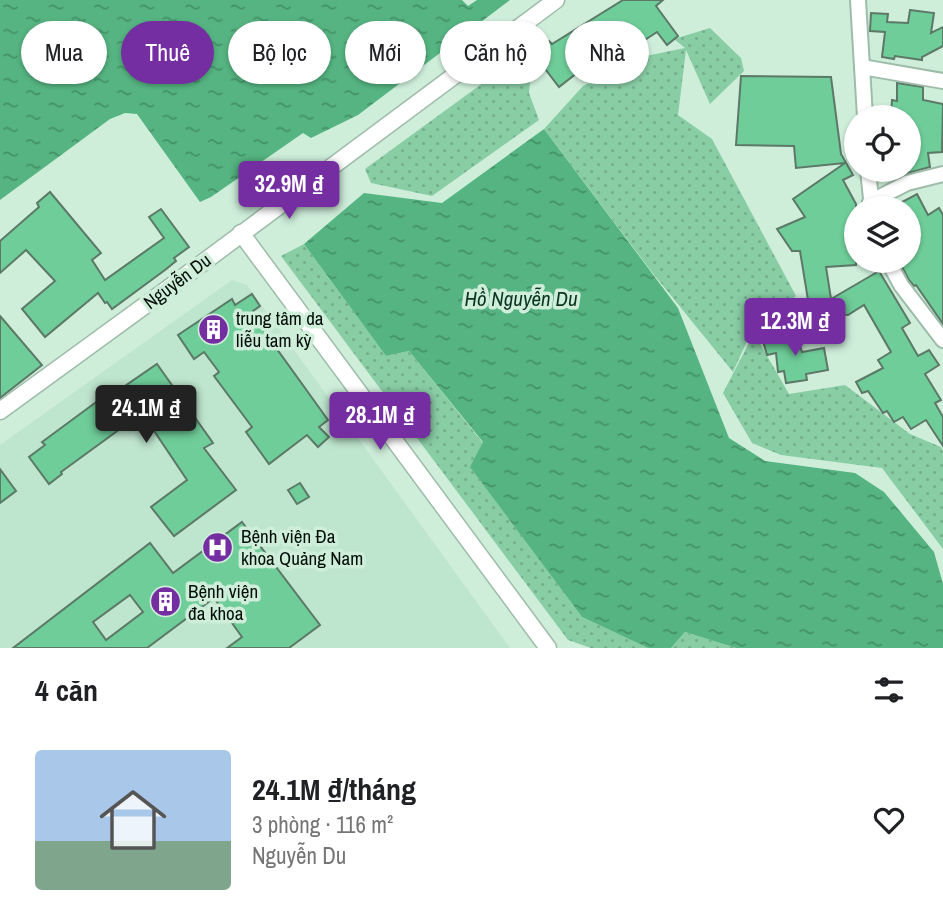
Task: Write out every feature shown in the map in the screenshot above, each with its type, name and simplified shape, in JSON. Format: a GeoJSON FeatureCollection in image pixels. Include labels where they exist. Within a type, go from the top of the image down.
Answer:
{"type":"FeatureCollection","features":[{"type":"Feature","properties":{"kind":"street","name":"Nguyễn Du"},"geometry":{"type":"LineString","coordinates":[[0,411],[556,0]]}},
{"type":"Feature","properties":{"kind":"street"},"geometry":{"type":"LineString","coordinates":[[858,0],[864,105]]}},
{"type":"Feature","properties":{"kind":"street"},"geometry":{"type":"LineString","coordinates":[[862,67],[943,81]]}},
{"type":"Feature","properties":{"kind":"street"},"geometry":{"type":"LineString","coordinates":[[886,196],[907,183],[943,174]]}},
{"type":"Feature","properties":{"kind":"street"},"geometry":{"type":"LineString","coordinates":[[241,233],[548,648]]}},
{"type":"Feature","properties":{"kind":"street"},"geometry":{"type":"LineString","coordinates":[[894,273],[943,340]]}},
{"type":"Feature","properties":{"kind":"shaded area"},"geometry":{"type":"Polygon","coordinates":[[[710,28],[741,58],[744,71],[710,104],[686,50],[678,115],[712,139],[796,296],[754,333],[789,394],[845,385],[910,434],[941,447],[943,549],[882,468],[781,455],[752,443],[723,393],[753,335],[748,339],[733,372],[651,271],[544,129],[587,84],[649,84],[649,55],[685,48],[674,39],[710,28]]]}},
{"type":"Feature","properties":{"kind":"shaded area"},"geometry":{"type":"Polygon","coordinates":[[[481,84],[530,84],[529,93],[539,120],[432,196],[371,183],[365,169],[481,84]]]}},
{"type":"Feature","properties":{"kind":"shaded area"},"geometry":{"type":"Polygon","coordinates":[[[304,244],[386,356],[409,351],[483,443],[471,468],[582,617],[648,648],[591,648],[568,640],[281,256],[304,244]]]}},
{"type":"Feature","properties":{"kind":"shaded area","name":"Bệnh viện Đa khoa Quảng Nam"},"geometry":{"type":"Polygon","coordinates":[[[232,280],[247,285],[510,648],[0,648],[0,445],[232,280]]]}},
{"type":"Feature","properties":{"kind":"shaded area"},"geometry":{"type":"Polygon","coordinates":[[[685,632],[736,648],[671,648],[685,632]]]}},
{"type":"Feature","properties":{"kind":"water"},"geometry":{"type":"Polygon","coordinates":[[[0,0],[462,0],[468,6],[477,0],[510,0],[482,21],[440,21],[440,53],[426,64],[426,21],[345,21],[345,84],[399,84],[358,115],[311,138],[303,133],[200,202],[137,114],[125,113],[110,119],[0,200],[0,0]]]}},
{"type":"Feature","properties":{"kind":"water","name":"Hồ Nguyễn Du"},"geometry":{"type":"Polygon","coordinates":[[[544,129],[678,308],[729,438],[765,461],[855,473],[884,492],[934,552],[943,584],[943,648],[736,648],[685,632],[671,648],[648,648],[582,617],[470,467],[483,442],[409,351],[386,356],[304,244],[364,193],[442,203],[544,129]]]}},
{"type":"Feature","properties":{"kind":"building"},"geometry":{"type":"Polygon","coordinates":[[[623,0],[663,0],[656,6],[678,36],[667,45],[657,32],[649,37],[649,21],[589,21],[623,0]]]}},
{"type":"Feature","properties":{"kind":"building"},"geometry":{"type":"Polygon","coordinates":[[[910,10],[934,13],[931,33],[943,27],[943,46],[922,57],[922,60],[882,57],[885,32],[870,31],[871,13],[888,14],[887,22],[908,23],[910,10]]]}},
{"type":"Feature","properties":{"kind":"building"},"geometry":{"type":"Polygon","coordinates":[[[565,36],[565,82],[559,87],[551,77],[552,44],[565,36]]]}},
{"type":"Feature","properties":{"kind":"building"},"geometry":{"type":"Polygon","coordinates":[[[741,76],[831,77],[844,163],[796,168],[794,146],[736,145],[741,76]]]}},
{"type":"Feature","properties":{"kind":"building"},"geometry":{"type":"Polygon","coordinates":[[[897,83],[923,87],[923,100],[943,104],[942,152],[928,153],[930,167],[921,169],[921,105],[892,105],[892,100],[897,101],[897,83]]]}},
{"type":"Feature","properties":{"kind":"building"},"geometry":{"type":"Polygon","coordinates":[[[844,164],[843,180],[852,196],[844,196],[844,266],[826,267],[831,299],[876,273],[880,273],[910,323],[902,328],[918,356],[929,350],[939,365],[925,374],[941,400],[935,403],[943,417],[943,446],[926,420],[911,429],[903,417],[894,422],[887,411],[883,413],[868,391],[862,393],[856,382],[883,368],[878,360],[891,352],[864,305],[848,315],[810,312],[800,251],[792,251],[777,229],[805,217],[793,199],[844,164]]]}},
{"type":"Feature","properties":{"kind":"building"},"geometry":{"type":"Polygon","coordinates":[[[50,192],[101,253],[92,260],[105,280],[164,238],[149,217],[161,209],[189,247],[174,258],[176,261],[165,270],[112,309],[98,293],[45,337],[22,309],[55,281],[26,250],[0,273],[0,241],[39,207],[37,203],[50,192]]]}},
{"type":"Feature","properties":{"kind":"building"},"geometry":{"type":"Polygon","coordinates":[[[921,202],[928,215],[939,208],[943,215],[943,324],[916,285],[905,273],[921,273],[921,202]]]}},
{"type":"Feature","properties":{"kind":"building"},"geometry":{"type":"Polygon","coordinates":[[[252,294],[260,306],[253,311],[266,329],[264,331],[328,420],[319,427],[329,437],[318,447],[307,435],[269,464],[246,432],[252,427],[214,376],[219,372],[204,352],[194,359],[178,335],[232,299],[235,305],[252,294]]]}},
{"type":"Feature","properties":{"kind":"building"},"geometry":{"type":"Polygon","coordinates":[[[0,316],[42,365],[0,398],[0,316]]]}},
{"type":"Feature","properties":{"kind":"building"},"geometry":{"type":"Polygon","coordinates":[[[796,332],[802,352],[824,348],[828,370],[806,374],[807,380],[786,383],[784,371],[778,372],[776,353],[767,355],[763,341],[796,332]]]}},
{"type":"Feature","properties":{"kind":"building"},"geometry":{"type":"Polygon","coordinates":[[[157,364],[213,443],[204,448],[236,490],[174,536],[151,507],[187,480],[142,413],[61,472],[62,474],[49,484],[29,457],[45,445],[42,442],[114,389],[116,392],[157,364]]]}},
{"type":"Feature","properties":{"kind":"building"},"geometry":{"type":"Polygon","coordinates":[[[0,469],[16,491],[0,503],[0,469]]]}},
{"type":"Feature","properties":{"kind":"building"},"geometry":{"type":"Polygon","coordinates":[[[300,483],[309,497],[297,504],[288,490],[300,483]]]}},
{"type":"Feature","properties":{"kind":"building"},"geometry":{"type":"Polygon","coordinates":[[[242,522],[320,625],[289,648],[227,648],[242,637],[214,598],[147,648],[13,648],[150,543],[173,573],[242,522]],[[130,595],[93,622],[106,640],[143,612],[130,595]]]}},
{"type":"Feature","properties":{"kind":"place","name":"trung tâm da liễu tam kỳ"},"geometry":{"type":"Point","coordinates":[213,329]}},
{"type":"Feature","properties":{"kind":"place","name":"Bệnh viện Đa khoa Quảng Nam"},"geometry":{"type":"Point","coordinates":[218,547]}},
{"type":"Feature","properties":{"kind":"place","name":"Bệnh viện đa khoa"},"geometry":{"type":"Point","coordinates":[165,602]}}]}
